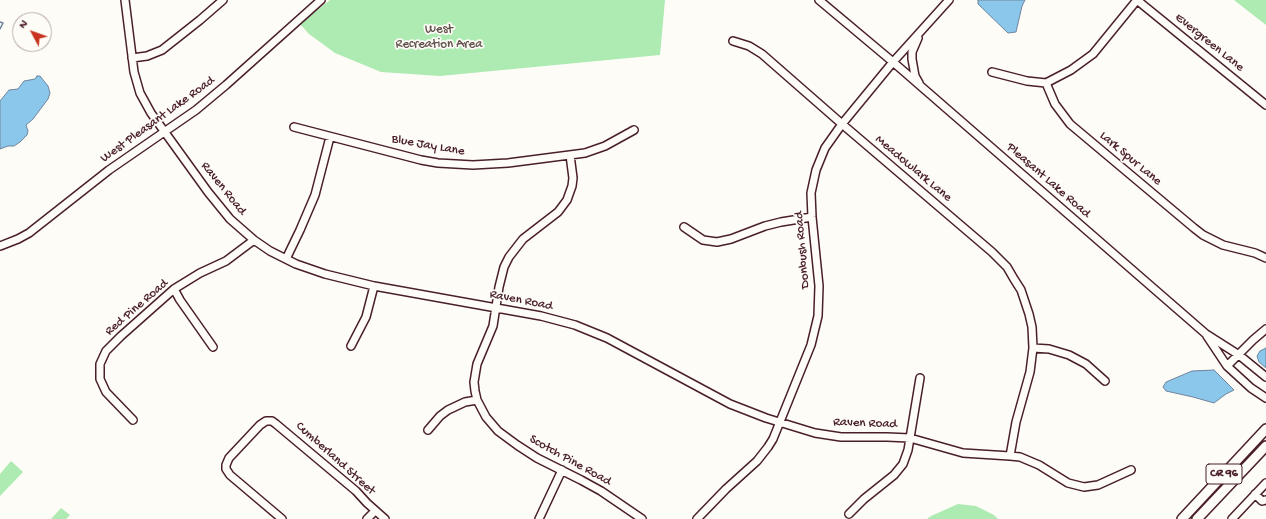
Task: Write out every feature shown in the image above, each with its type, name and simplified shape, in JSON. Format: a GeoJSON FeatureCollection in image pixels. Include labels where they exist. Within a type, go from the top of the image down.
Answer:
{"type":"FeatureCollection","features":[{"type":"Feature","properties":{"kind":"main road","name":"CR 96"},"geometry":{"type":"LineString","coordinates":[[1182,519],[1266,429]]}},
{"type":"Feature","properties":{"kind":"main road","name":"CR 96"},"geometry":{"type":"LineString","coordinates":[[1197,519],[1266,446]]}},
{"type":"Feature","properties":{"kind":"street","name":"Raven Road"},"geometry":{"type":"LineString","coordinates":[[125,0],[134,72],[140,93],[147,107],[164,132],[230,219],[254,240],[286,259],[311,269],[374,286],[558,320],[591,331],[617,343],[725,402],[745,411],[828,436],[910,438],[963,453],[1010,456],[1029,460],[1068,483],[1080,486],[1098,485],[1131,470]]}},
{"type":"Feature","properties":{"kind":"street"},"geometry":{"type":"LineString","coordinates":[[132,58],[146,56],[162,50],[223,0]]}},
{"type":"Feature","properties":{"kind":"street","name":"West Pleasant Lake Road"},"geometry":{"type":"LineString","coordinates":[[0,246],[18,240],[30,233],[109,170],[212,97],[321,0]]}},
{"type":"Feature","properties":{"kind":"street","name":"Pleasant Lake Road"},"geometry":{"type":"LineString","coordinates":[[819,0],[893,62],[1206,334],[1239,355],[1266,377]]}},
{"type":"Feature","properties":{"kind":"street","name":"Donbush Road"},"geometry":{"type":"LineString","coordinates":[[779,422],[812,345],[818,316],[819,286],[811,193],[816,170],[825,148],[842,124],[893,62],[949,0]]}},
{"type":"Feature","properties":{"kind":"street"},"geometry":{"type":"LineString","coordinates":[[992,72],[1027,81],[1046,83],[1070,71],[1093,54],[1137,0]]}},
{"type":"Feature","properties":{"kind":"street","name":"Evergreen Lane"},"geometry":{"type":"LineString","coordinates":[[1137,0],[1266,105]]}},
{"type":"Feature","properties":{"kind":"street"},"geometry":{"type":"LineString","coordinates":[[921,30],[915,44],[912,59],[915,76],[924,90]]}},
{"type":"Feature","properties":{"kind":"street","name":"Meadowlark Lane"},"geometry":{"type":"LineString","coordinates":[[732,41],[749,46],[762,54],[992,252],[1002,262],[1014,279],[1025,301],[1032,327],[1033,348],[1030,372],[1016,422],[1010,456]]}},
{"type":"Feature","properties":{"kind":"street","name":"Lark Spur Lane"},"geometry":{"type":"LineString","coordinates":[[1046,83],[1055,104],[1070,124],[1183,220],[1203,235],[1223,245],[1255,253],[1266,258]]}},
{"type":"Feature","properties":{"kind":"street","name":"Blue Jay Lane"},"geometry":{"type":"LineString","coordinates":[[294,128],[421,160],[456,165],[491,165],[570,155],[605,146],[634,130]]}},
{"type":"Feature","properties":{"kind":"street"},"geometry":{"type":"LineString","coordinates":[[286,259],[315,195],[330,137]]}},
{"type":"Feature","properties":{"kind":"street"},"geometry":{"type":"LineString","coordinates":[[496,308],[501,277],[509,257],[523,239],[558,212],[567,200],[573,178],[570,155]]}},
{"type":"Feature","properties":{"kind":"street"},"geometry":{"type":"LineString","coordinates":[[684,227],[703,240],[717,242],[731,239],[765,226],[812,217]]}},
{"type":"Feature","properties":{"kind":"street","name":"Red Pine Road"},"geometry":{"type":"LineString","coordinates":[[133,420],[106,392],[100,379],[100,364],[106,351],[174,289],[200,273],[226,261],[254,240]]}},
{"type":"Feature","properties":{"kind":"street"},"geometry":{"type":"LineString","coordinates":[[351,346],[366,317],[374,286]]}},
{"type":"Feature","properties":{"kind":"street"},"geometry":{"type":"LineString","coordinates":[[174,289],[180,300],[214,347]]}},
{"type":"Feature","properties":{"kind":"street","name":"Scotch Pine Road"},"geometry":{"type":"LineString","coordinates":[[496,308],[493,326],[477,364],[474,382],[477,400],[486,417],[498,430],[526,452],[601,491],[642,519]]}},
{"type":"Feature","properties":{"kind":"street"},"geometry":{"type":"LineString","coordinates":[[1227,366],[1266,329]]}},
{"type":"Feature","properties":{"kind":"street","name":"Pleasant Lake Road"},"geometry":{"type":"LineString","coordinates":[[1206,334],[1227,366],[1251,388],[1266,398]]}},
{"type":"Feature","properties":{"kind":"street"},"geometry":{"type":"LineString","coordinates":[[1033,348],[1049,349],[1069,355],[1086,364],[1105,381]]}},
{"type":"Feature","properties":{"kind":"street","name":"Raven Road"},"geometry":{"type":"LineString","coordinates":[[910,438],[920,378]]}},
{"type":"Feature","properties":{"kind":"street"},"geometry":{"type":"LineString","coordinates":[[428,430],[437,419],[448,410],[465,402],[477,400]]}},
{"type":"Feature","properties":{"kind":"street","name":"Cumberland Street"},"geometry":{"type":"LineString","coordinates":[[282,519],[230,475],[226,469],[229,458],[260,425],[268,421],[275,423],[356,491],[384,519]]}},
{"type":"Feature","properties":{"kind":"street"},"geometry":{"type":"LineString","coordinates":[[697,519],[763,454],[773,439],[779,422]]}},
{"type":"Feature","properties":{"kind":"street"},"geometry":{"type":"LineString","coordinates":[[849,514],[899,469],[906,457],[910,438]]}},
{"type":"Feature","properties":{"kind":"street"},"geometry":{"type":"LineString","coordinates":[[539,519],[562,470]]}},
{"type":"Feature","properties":{"kind":"street"},"geometry":{"type":"LineString","coordinates":[[1232,519],[1266,483]]}},
{"type":"Feature","properties":{"kind":"street"},"geometry":{"type":"LineString","coordinates":[[1255,494],[1262,500],[1266,500]]}},
{"type":"Feature","properties":{"kind":"street"},"geometry":{"type":"LineString","coordinates":[[367,519],[375,511]]}},
{"type":"Feature","properties":{"kind":"green space","name":"West Recreation Area"},"geometry":{"type":"Polygon","coordinates":[[[330,0],[665,0],[660,55],[440,76],[381,72],[335,53],[309,34],[300,24],[330,0]]]}},
{"type":"Feature","properties":{"kind":"green space"},"geometry":{"type":"Polygon","coordinates":[[[1234,0],[1266,0],[1266,25],[1234,0]]]}},
{"type":"Feature","properties":{"kind":"green space"},"geometry":{"type":"Polygon","coordinates":[[[11,461],[23,472],[0,496],[0,474],[11,461]]]}},
{"type":"Feature","properties":{"kind":"green space"},"geometry":{"type":"Polygon","coordinates":[[[958,504],[976,506],[994,515],[998,519],[927,519],[958,504]]]}},
{"type":"Feature","properties":{"kind":"green space"},"geometry":{"type":"Polygon","coordinates":[[[61,508],[70,515],[66,519],[51,519],[61,508]]]}},
{"type":"Feature","properties":{"kind":"water"},"geometry":{"type":"Polygon","coordinates":[[[978,0],[1025,0],[1022,6],[1016,32],[1008,33],[978,4],[978,0]]]}},
{"type":"Feature","properties":{"kind":"water"},"geometry":{"type":"Polygon","coordinates":[[[37,76],[40,76],[48,86],[50,93],[48,99],[33,119],[26,125],[28,131],[27,135],[14,146],[8,146],[0,149],[0,101],[9,90],[18,89],[24,81],[35,79],[37,76]]]}},
{"type":"Feature","properties":{"kind":"water"},"geometry":{"type":"Polygon","coordinates":[[[1266,348],[1266,368],[1259,362],[1257,356],[1260,351],[1266,348]]]}},
{"type":"Feature","properties":{"kind":"water"},"geometry":{"type":"Polygon","coordinates":[[[1214,370],[1234,390],[1214,403],[1166,391],[1163,387],[1166,382],[1192,371],[1214,370]]]}},
{"type":"Feature","properties":{"kind":"waterway"},"geometry":{"type":"LineString","coordinates":[[0,22],[3,23],[0,29]]}}]}
